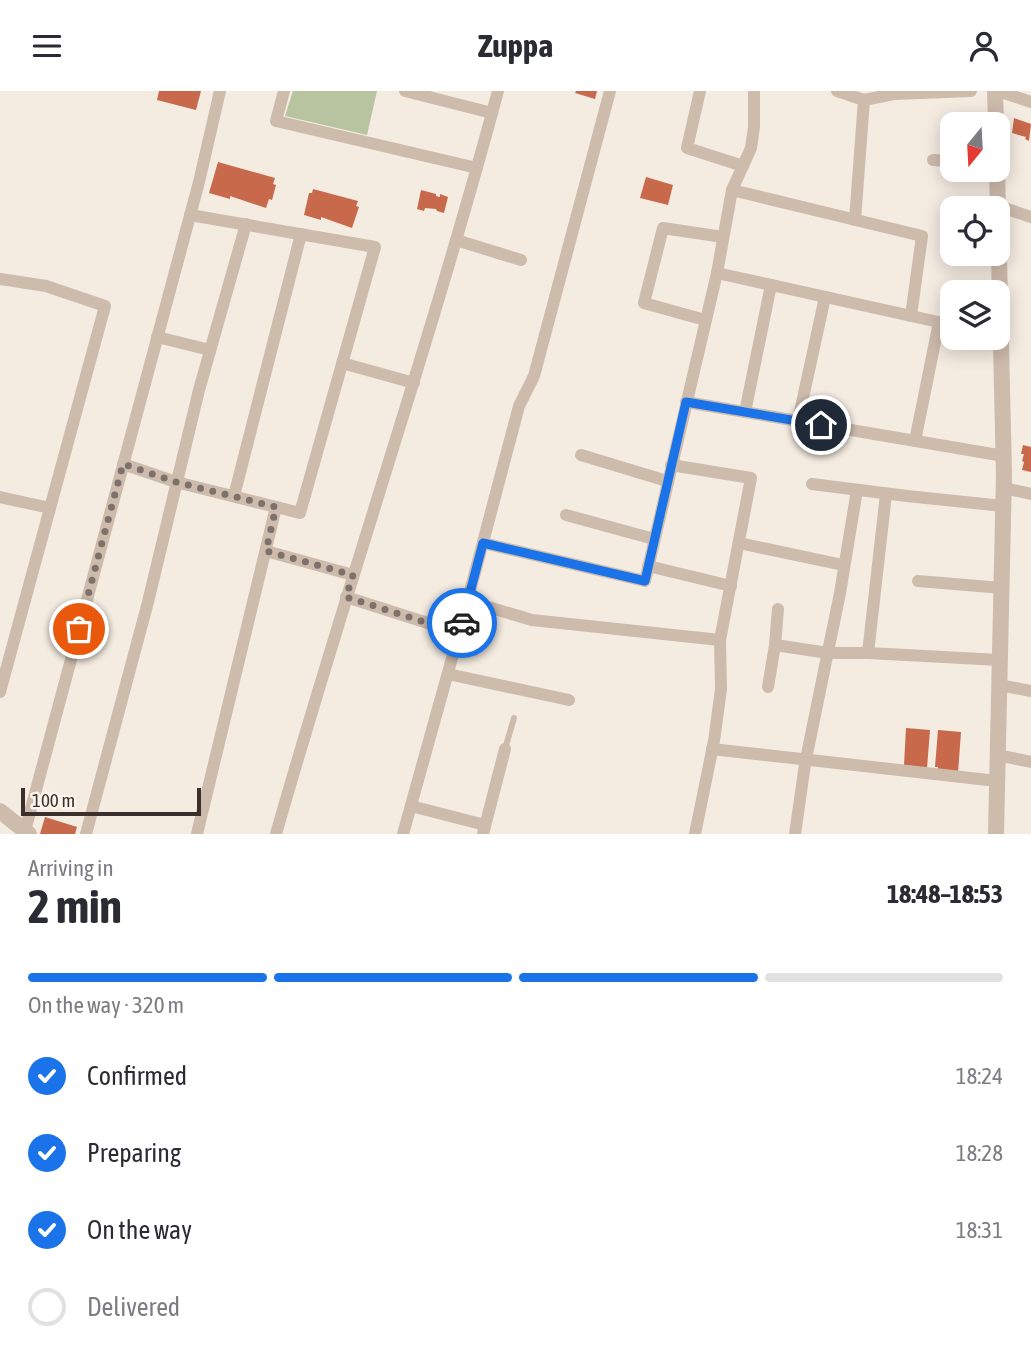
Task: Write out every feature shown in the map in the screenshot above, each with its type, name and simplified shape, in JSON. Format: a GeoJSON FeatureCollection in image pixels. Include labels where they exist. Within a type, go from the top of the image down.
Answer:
{"type":"FeatureCollection","features":[{"type":"Feature","properties":{"kind":"street"},"geometry":{"type":"LineString","coordinates":[[0,811],[27,832],[190,215],[220,91]]}},
{"type":"Feature","properties":{"kind":"street"},"geometry":{"type":"LineString","coordinates":[[284,91],[276,121],[477,168]]}},
{"type":"Feature","properties":{"kind":"street"},"geometry":{"type":"LineString","coordinates":[[405,91],[492,113]]}},
{"type":"Feature","properties":{"kind":"street"},"geometry":{"type":"LineString","coordinates":[[276,834],[346,597],[414,383],[498,91]]}},
{"type":"Feature","properties":{"kind":"street"},"geometry":{"type":"LineString","coordinates":[[403,834],[519,407],[534,376],[610,91]]}},
{"type":"Feature","properties":{"kind":"street"},"geometry":{"type":"LineString","coordinates":[[700,91],[687,148],[743,166]]}},
{"type":"Feature","properties":{"kind":"street"},"geometry":{"type":"LineString","coordinates":[[483,543],[645,581],[717,273],[732,190],[751,148],[754,91]]}},
{"type":"Feature","properties":{"kind":"street"},"geometry":{"type":"LineString","coordinates":[[837,91],[864,100],[894,94],[971,91]]}},
{"type":"Feature","properties":{"kind":"street"},"geometry":{"type":"LineString","coordinates":[[996,112],[996,91],[1031,102]]}},
{"type":"Feature","properties":{"kind":"street"},"geometry":{"type":"LineString","coordinates":[[855,220],[864,100]]}},
{"type":"Feature","properties":{"kind":"street"},"geometry":{"type":"LineString","coordinates":[[933,160],[940,160]]}},
{"type":"Feature","properties":{"kind":"street"},"geometry":{"type":"LineString","coordinates":[[732,190],[922,236],[911,316]]}},
{"type":"Feature","properties":{"kind":"street"},"geometry":{"type":"LineString","coordinates":[[1010,210],[1031,217]]}},
{"type":"Feature","properties":{"kind":"street"},"geometry":{"type":"LineString","coordinates":[[123,464],[176,482],[300,513],[375,247],[190,215]]}},
{"type":"Feature","properties":{"kind":"street"},"geometry":{"type":"LineString","coordinates":[[86,834],[148,602],[210,350],[246,224]]}},
{"type":"Feature","properties":{"kind":"street"},"geometry":{"type":"LineString","coordinates":[[705,320],[644,303],[663,228],[723,237]]}},
{"type":"Feature","properties":{"kind":"street"},"geometry":{"type":"LineString","coordinates":[[234,496],[301,234]]}},
{"type":"Feature","properties":{"kind":"street"},"geometry":{"type":"LineString","coordinates":[[456,240],[522,260]]}},
{"type":"Feature","properties":{"kind":"street"},"geometry":{"type":"LineString","coordinates":[[717,273],[940,323]]}},
{"type":"Feature","properties":{"kind":"street"},"geometry":{"type":"LineString","coordinates":[[0,279],[46,286],[105,306],[0,692]]}},
{"type":"Feature","properties":{"kind":"street"},"geometry":{"type":"LineString","coordinates":[[745,412],[771,285]]}},
{"type":"Feature","properties":{"kind":"street"},"geometry":{"type":"LineString","coordinates":[[798,421],[825,297]]}},
{"type":"Feature","properties":{"kind":"street"},"geometry":{"type":"LineString","coordinates":[[157,337],[210,350]]}},
{"type":"Feature","properties":{"kind":"street"},"geometry":{"type":"LineString","coordinates":[[915,441],[940,347]]}},
{"type":"Feature","properties":{"kind":"street"},"geometry":{"type":"LineString","coordinates":[[996,834],[1004,488],[1000,350]]}},
{"type":"Feature","properties":{"kind":"street"},"geometry":{"type":"LineString","coordinates":[[342,363],[414,383]]}},
{"type":"Feature","properties":{"kind":"street"},"geometry":{"type":"LineString","coordinates":[[686,402],[1004,456]]}},
{"type":"Feature","properties":{"kind":"street"},"geometry":{"type":"LineString","coordinates":[[581,455],[667,481]]}},
{"type":"Feature","properties":{"kind":"street"},"geometry":{"type":"LineString","coordinates":[[671,465],[751,478],[720,640],[720,689],[712,750],[695,834]]}},
{"type":"Feature","properties":{"kind":"street"},"geometry":{"type":"LineString","coordinates":[[811,484],[1003,506]]}},
{"type":"Feature","properties":{"kind":"street"},"geometry":{"type":"LineString","coordinates":[[1004,488],[1031,494]]}},
{"type":"Feature","properties":{"kind":"street"},"geometry":{"type":"LineString","coordinates":[[795,834],[806,760],[857,490]]}},
{"type":"Feature","properties":{"kind":"street"},"geometry":{"type":"LineString","coordinates":[[868,653],[886,494]]}},
{"type":"Feature","properties":{"kind":"street"},"geometry":{"type":"LineString","coordinates":[[0,497],[50,508]]}},
{"type":"Feature","properties":{"kind":"street"},"geometry":{"type":"LineString","coordinates":[[197,834],[276,507]]}},
{"type":"Feature","properties":{"kind":"street"},"geometry":{"type":"LineString","coordinates":[[566,515],[654,538]]}},
{"type":"Feature","properties":{"kind":"street"},"geometry":{"type":"LineString","coordinates":[[739,543],[843,565]]}},
{"type":"Feature","properties":{"kind":"street"},"geometry":{"type":"LineString","coordinates":[[266,551],[353,575]]}},
{"type":"Feature","properties":{"kind":"street"},"geometry":{"type":"LineString","coordinates":[[648,566],[731,586]]}},
{"type":"Feature","properties":{"kind":"street"},"geometry":{"type":"LineString","coordinates":[[918,580],[1002,588]]}},
{"type":"Feature","properties":{"kind":"street"},"geometry":{"type":"LineString","coordinates":[[346,597],[459,633]]}},
{"type":"Feature","properties":{"kind":"street"},"geometry":{"type":"LineString","coordinates":[[468,601],[532,620],[720,640]]}},
{"type":"Feature","properties":{"kind":"street"},"geometry":{"type":"LineString","coordinates":[[768,687],[778,609]]}},
{"type":"Feature","properties":{"kind":"street"},"geometry":{"type":"LineString","coordinates":[[0,643],[11,652]]}},
{"type":"Feature","properties":{"kind":"street"},"geometry":{"type":"LineString","coordinates":[[775,645],[828,653],[1000,660]]}},
{"type":"Feature","properties":{"kind":"street"},"geometry":{"type":"LineString","coordinates":[[448,674],[569,700]]}},
{"type":"Feature","properties":{"kind":"street"},"geometry":{"type":"LineString","coordinates":[[999,685],[1031,691]]}},
{"type":"Feature","properties":{"kind":"street"},"geometry":{"type":"LineString","coordinates":[[411,806],[484,829],[505,750]]}},
{"type":"Feature","properties":{"kind":"street"},"geometry":{"type":"LineString","coordinates":[[712,750],[997,781]]}},
{"type":"Feature","properties":{"kind":"street"},"geometry":{"type":"LineString","coordinates":[[998,755],[1031,762]]}},
{"type":"Feature","properties":{"kind":"lane"},"geometry":{"type":"LineString","coordinates":[[505,750],[513,718]]}},
{"type":"Feature","properties":{"kind":"green space"},"geometry":{"type":"Polygon","coordinates":[[[293,91],[377,91],[367,135],[285,116],[293,91]]]}},
{"type":"Feature","properties":{"kind":"building"},"geometry":{"type":"Polygon","coordinates":[[[159,91],[201,91],[196,110],[157,100],[159,91]]]}},
{"type":"Feature","properties":{"kind":"building"},"geometry":{"type":"Polygon","coordinates":[[[597,91],[595,99],[575,93],[597,91]]]}},
{"type":"Feature","properties":{"kind":"building"},"geometry":{"type":"Polygon","coordinates":[[[1014,118],[1031,124],[1029,141],[1026,137],[1012,133],[1014,118]]]}},
{"type":"Feature","properties":{"kind":"building"},"geometry":{"type":"Polygon","coordinates":[[[218,162],[275,178],[272,200],[269,199],[266,208],[230,196],[230,199],[209,193],[218,162]]]}},
{"type":"Feature","properties":{"kind":"building"},"geometry":{"type":"Polygon","coordinates":[[[646,177],[673,185],[668,205],[640,198],[646,177]]]}},
{"type":"Feature","properties":{"kind":"building"},"geometry":{"type":"Polygon","coordinates":[[[313,189],[358,201],[356,206],[359,207],[352,228],[321,217],[321,220],[304,215],[309,193],[312,193],[313,189]]]}},
{"type":"Feature","properties":{"kind":"building"},"geometry":{"type":"Polygon","coordinates":[[[421,190],[448,197],[444,213],[436,209],[417,209],[421,190]]]}},
{"type":"Feature","properties":{"kind":"building"},"geometry":{"type":"Polygon","coordinates":[[[1023,445],[1031,447],[1031,472],[1022,470],[1023,445]]]}},
{"type":"Feature","properties":{"kind":"building"},"geometry":{"type":"Polygon","coordinates":[[[906,728],[930,730],[927,768],[904,765],[906,728]]]}},
{"type":"Feature","properties":{"kind":"building"},"geometry":{"type":"Polygon","coordinates":[[[938,730],[961,732],[958,773],[938,771],[938,767],[935,767],[938,730]]]}},
{"type":"Feature","properties":{"kind":"building"},"geometry":{"type":"Polygon","coordinates":[[[45,817],[77,827],[75,834],[40,834],[45,817]]]}},
{"type":"Feature","properties":{"kind":"way so far"},"geometry":{"type":"LineString","coordinates":[[79,629],[123,464],[176,482],[276,507],[266,551],[353,575],[346,597],[459,633],[462,623]]}},
{"type":"Feature","properties":{"kind":"route"},"geometry":{"type":"LineString","coordinates":[[462,623],[483,543],[645,581],[686,402],[821,425]]}}]}
